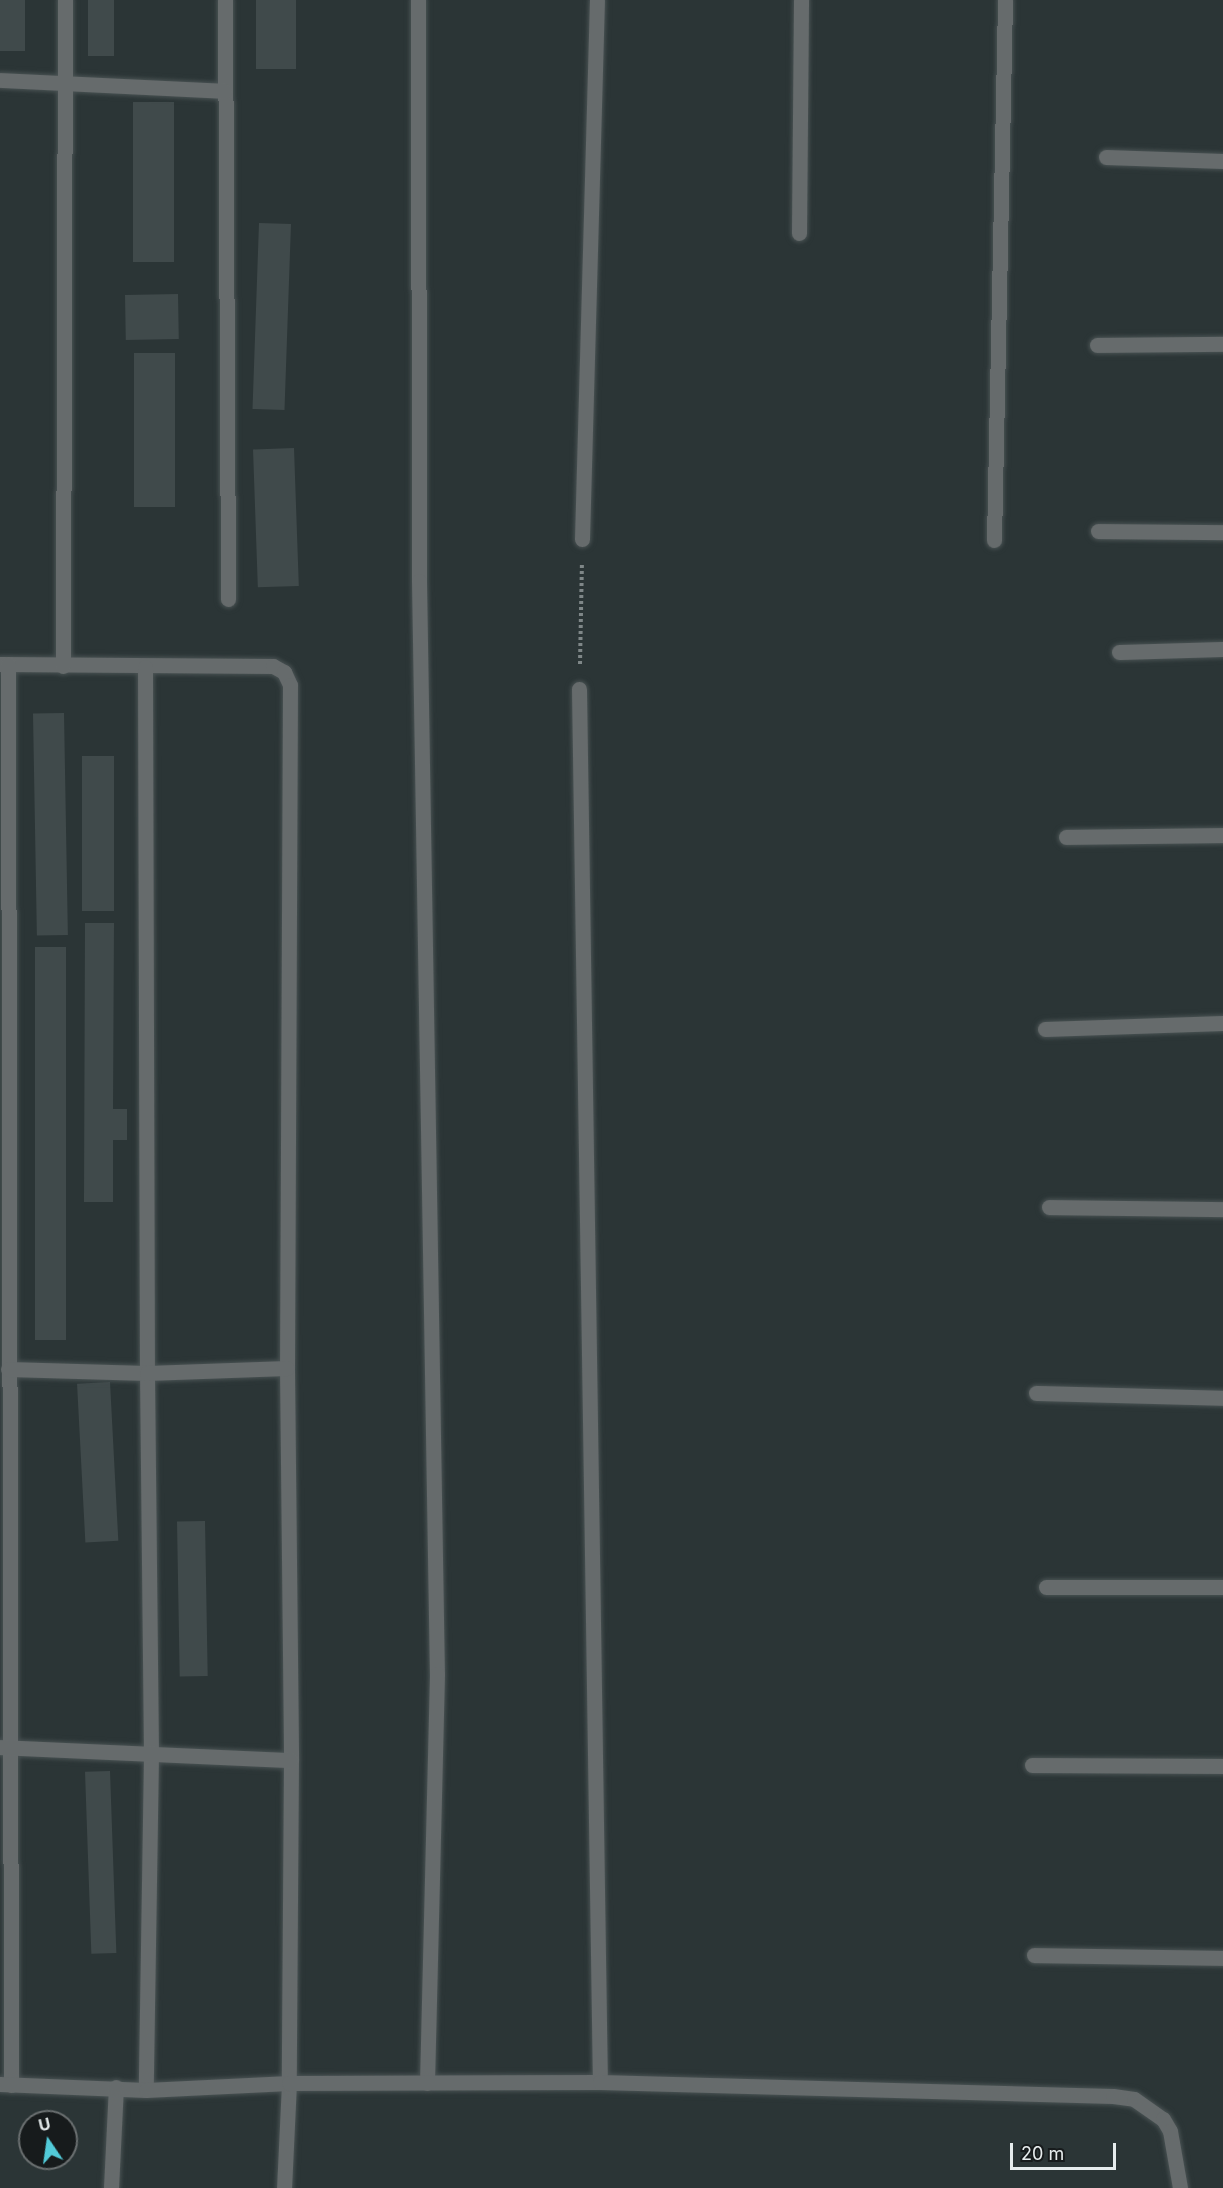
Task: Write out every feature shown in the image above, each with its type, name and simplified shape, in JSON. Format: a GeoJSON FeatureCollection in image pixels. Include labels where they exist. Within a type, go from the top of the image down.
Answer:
{"type":"FeatureCollection","features":[{"type":"Feature","properties":{"kind":"street"},"geometry":{"type":"LineString","coordinates":[[63,666],[65,0]]}},
{"type":"Feature","properties":{"kind":"street"},"geometry":{"type":"LineString","coordinates":[[225,0],[228,598]]}},
{"type":"Feature","properties":{"kind":"street"},"geometry":{"type":"LineString","coordinates":[[418,0],[419,581],[438,1674],[427,2083]]}},
{"type":"Feature","properties":{"kind":"street"},"geometry":{"type":"LineString","coordinates":[[582,539],[597,0]]}},
{"type":"Feature","properties":{"kind":"street"},"geometry":{"type":"LineString","coordinates":[[799,233],[801,0]]}},
{"type":"Feature","properties":{"kind":"street"},"geometry":{"type":"LineString","coordinates":[[994,540],[1005,0]]}},
{"type":"Feature","properties":{"kind":"street"},"geometry":{"type":"LineString","coordinates":[[0,80],[225,92]]}},
{"type":"Feature","properties":{"kind":"street"},"geometry":{"type":"LineString","coordinates":[[1106,157],[1223,161]]}},
{"type":"Feature","properties":{"kind":"street"},"geometry":{"type":"LineString","coordinates":[[1097,345],[1223,344]]}},
{"type":"Feature","properties":{"kind":"street"},"geometry":{"type":"LineString","coordinates":[[1098,531],[1223,532]]}},
{"type":"Feature","properties":{"kind":"street"},"geometry":{"type":"LineString","coordinates":[[1119,652],[1223,649]]}},
{"type":"Feature","properties":{"kind":"street"},"geometry":{"type":"LineString","coordinates":[[284,2188],[289,2083],[291,1760],[287,1368],[290,685],[284,672],[273,666],[236,664],[146,667],[4,664],[8,1369],[5,1747],[6,2084],[146,2090],[289,2083],[600,2082],[1134,2099],[1163,2119],[1170,2132],[1180,2188]]}},
{"type":"Feature","properties":{"kind":"street"},"geometry":{"type":"LineString","coordinates":[[146,667],[147,1373],[151,1755],[146,2090]]}},
{"type":"Feature","properties":{"kind":"street"},"geometry":{"type":"LineString","coordinates":[[579,689],[600,2082]]}},
{"type":"Feature","properties":{"kind":"street"},"geometry":{"type":"LineString","coordinates":[[1066,837],[1223,835]]}},
{"type":"Feature","properties":{"kind":"street"},"geometry":{"type":"LineString","coordinates":[[1045,1029],[1223,1023]]}},
{"type":"Feature","properties":{"kind":"street"},"geometry":{"type":"LineString","coordinates":[[1049,1207],[1223,1209]]}},
{"type":"Feature","properties":{"kind":"street"},"geometry":{"type":"LineString","coordinates":[[8,1369],[147,1373],[287,1368]]}},
{"type":"Feature","properties":{"kind":"street"},"geometry":{"type":"LineString","coordinates":[[1036,1393],[1223,1398]]}},
{"type":"Feature","properties":{"kind":"street"},"geometry":{"type":"LineString","coordinates":[[1046,1587],[1223,1587]]}},
{"type":"Feature","properties":{"kind":"street"},"geometry":{"type":"LineString","coordinates":[[5,1747],[291,1760]]}},
{"type":"Feature","properties":{"kind":"street"},"geometry":{"type":"LineString","coordinates":[[1032,1765],[1223,1766]]}},
{"type":"Feature","properties":{"kind":"street"},"geometry":{"type":"LineString","coordinates":[[1034,1955],[1223,1958]]}},
{"type":"Feature","properties":{"kind":"street"},"geometry":{"type":"LineString","coordinates":[[111,2188],[116,2087]]}},
{"type":"Feature","properties":{"kind":"path"},"geometry":{"type":"LineString","coordinates":[[579,689],[582,539]]}},
{"type":"Feature","properties":{"kind":"building"},"geometry":{"type":"Polygon","coordinates":[[[0,0],[25,0],[25,51],[0,51],[0,0]]]}},
{"type":"Feature","properties":{"kind":"building"},"geometry":{"type":"Polygon","coordinates":[[[88,0],[114,0],[114,56],[88,56],[88,0]]]}},
{"type":"Feature","properties":{"kind":"building"},"geometry":{"type":"Polygon","coordinates":[[[256,0],[296,0],[296,69],[256,69],[256,0]]]}},
{"type":"Feature","properties":{"kind":"building"},"geometry":{"type":"Polygon","coordinates":[[[133,102],[174,102],[174,262],[133,262],[133,102]]]}},
{"type":"Feature","properties":{"kind":"building"},"geometry":{"type":"Polygon","coordinates":[[[259,223],[291,224],[284,410],[253,409],[259,223]]]}},
{"type":"Feature","properties":{"kind":"building"},"geometry":{"type":"Polygon","coordinates":[[[178,294],[179,339],[126,340],[125,295],[178,294]]]}},
{"type":"Feature","properties":{"kind":"building"},"geometry":{"type":"Polygon","coordinates":[[[134,353],[175,353],[175,507],[134,507],[134,353]]]}},
{"type":"Feature","properties":{"kind":"building"},"geometry":{"type":"Polygon","coordinates":[[[294,448],[299,586],[258,587],[253,449],[294,448]]]}},
{"type":"Feature","properties":{"kind":"building"},"geometry":{"type":"Polygon","coordinates":[[[64,713],[68,935],[37,936],[33,714],[64,713]]]}},
{"type":"Feature","properties":{"kind":"building"},"geometry":{"type":"Polygon","coordinates":[[[82,756],[114,756],[114,911],[82,911],[82,756]]]}},
{"type":"Feature","properties":{"kind":"building"},"geometry":{"type":"Polygon","coordinates":[[[85,923],[114,923],[113,1109],[127,1109],[127,1140],[113,1140],[113,1202],[84,1202],[85,923]]]}},
{"type":"Feature","properties":{"kind":"building"},"geometry":{"type":"Polygon","coordinates":[[[35,947],[66,947],[66,1340],[35,1340],[35,947]]]}},
{"type":"Feature","properties":{"kind":"building"},"geometry":{"type":"Polygon","coordinates":[[[110,1382],[118,1541],[85,1543],[77,1384],[110,1382]]]}},
{"type":"Feature","properties":{"kind":"building"},"geometry":{"type":"Polygon","coordinates":[[[177,1521],[205,1521],[208,1676],[180,1676],[177,1521]]]}},
{"type":"Feature","properties":{"kind":"building"},"geometry":{"type":"Polygon","coordinates":[[[110,1771],[116,1953],[91,1954],[85,1772],[110,1771]]]}}]}
